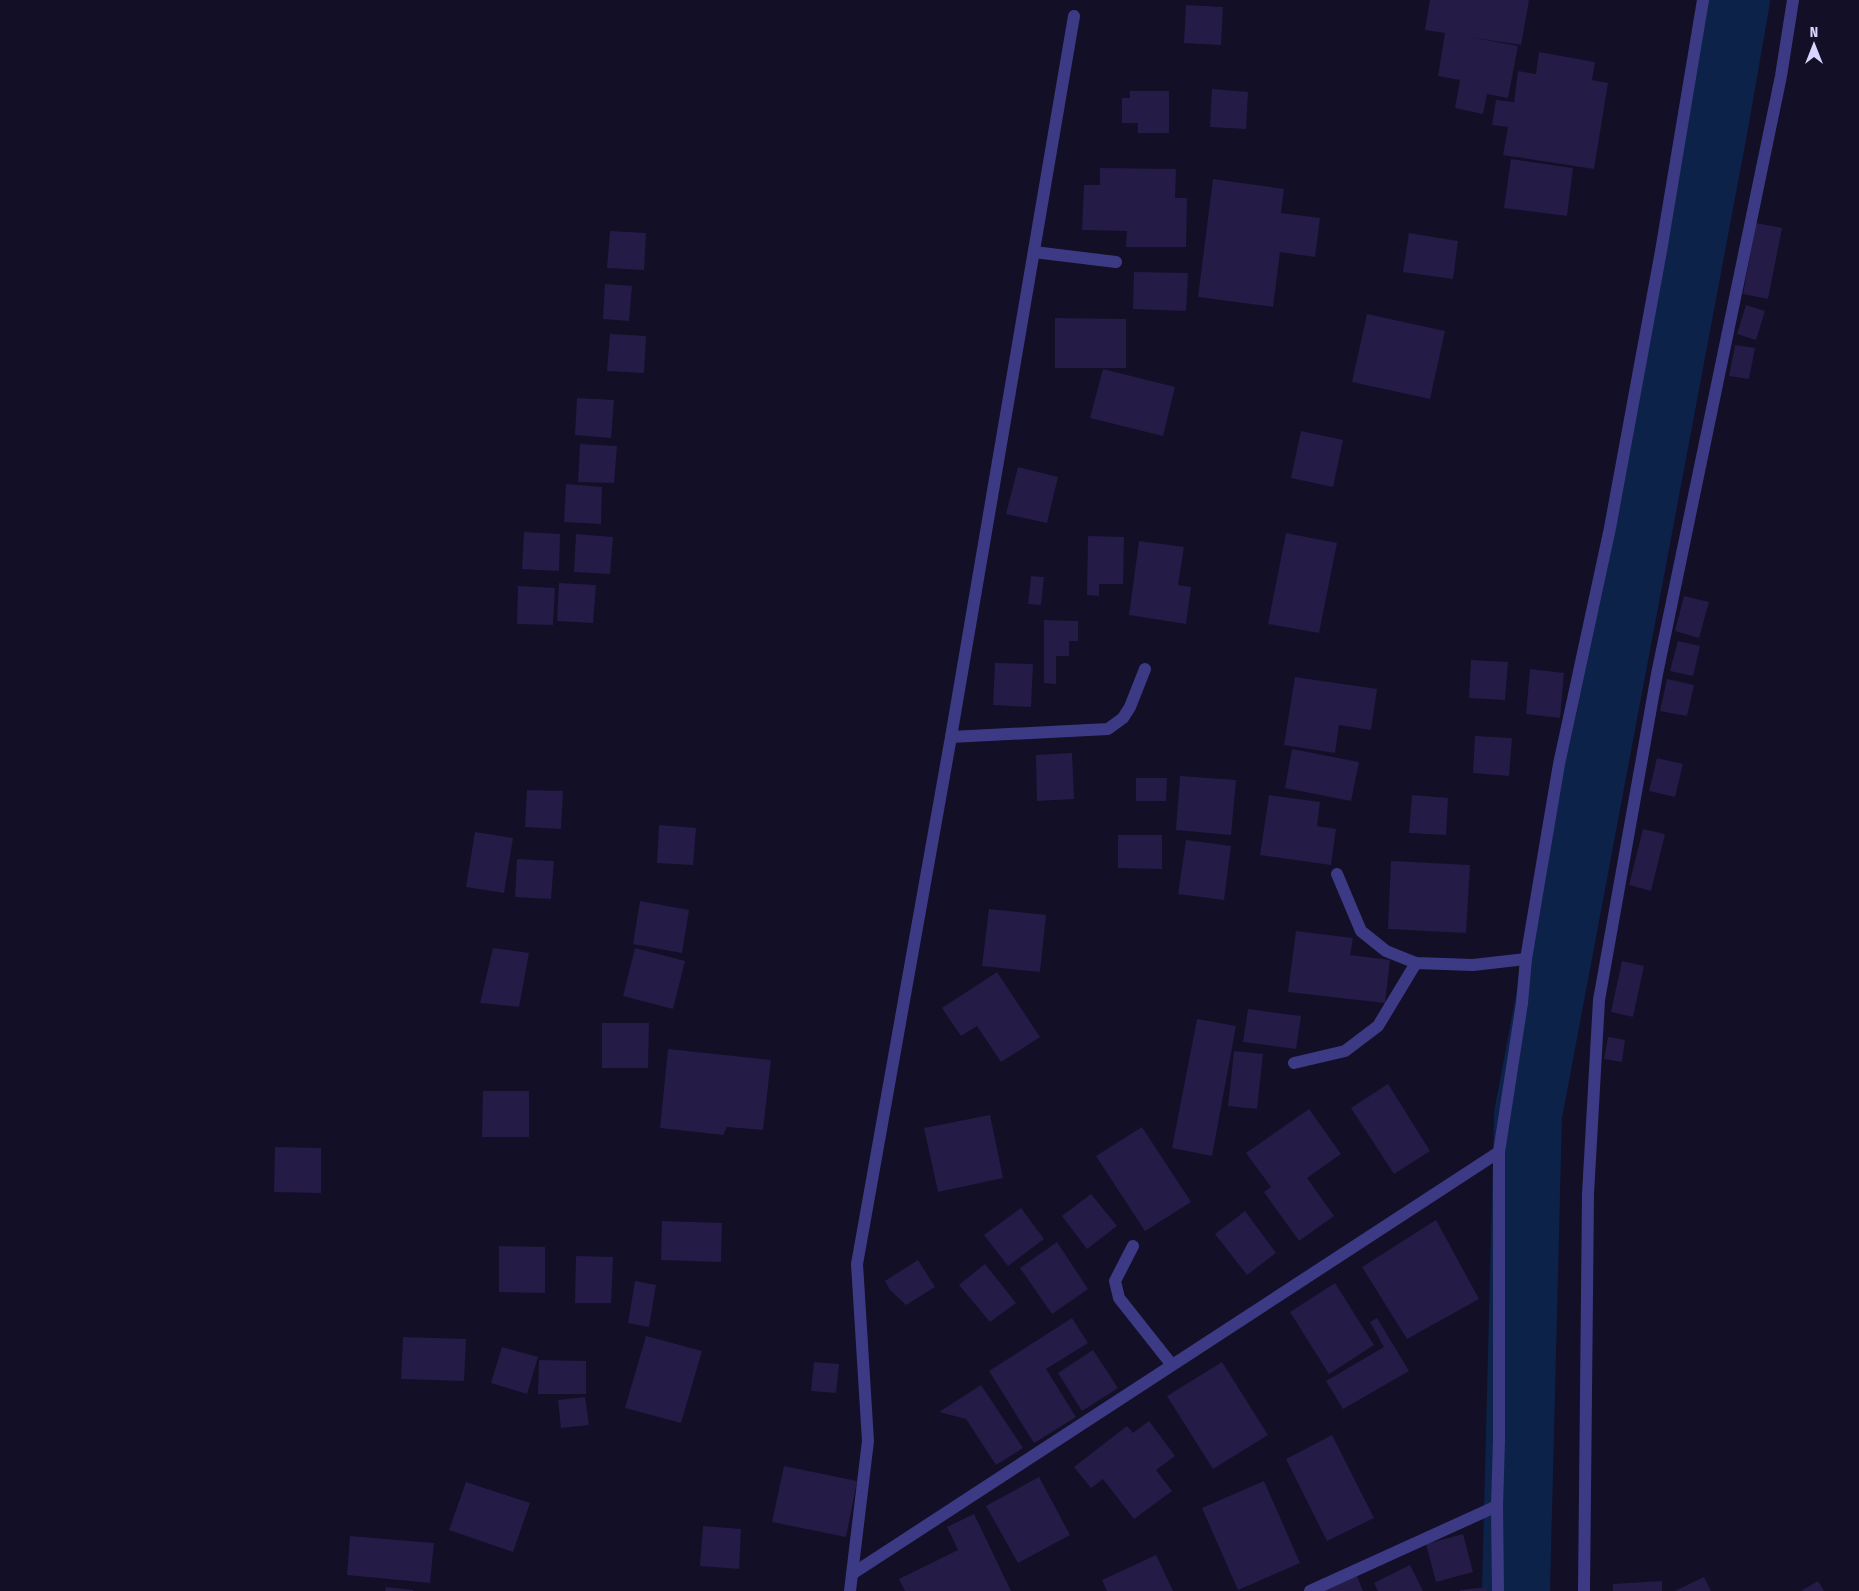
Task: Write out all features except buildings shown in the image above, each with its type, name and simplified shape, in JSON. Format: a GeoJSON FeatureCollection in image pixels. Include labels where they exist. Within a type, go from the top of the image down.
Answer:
{"type":"FeatureCollection","features":[{"type":"Feature","properties":{"kind":"street"},"geometry":{"type":"LineString","coordinates":[[1498,1591],[1499,1152],[1522,1003],[1526,959],[1559,764],[1610,528],[1661,251],[1703,0]]}},
{"type":"Feature","properties":{"kind":"street"},"geometry":{"type":"LineString","coordinates":[[1584,1591],[1588,1194],[1599,1000],[1657,674],[1781,76],[1793,0]]}},
{"type":"Feature","properties":{"kind":"street"},"geometry":{"type":"LineString","coordinates":[[850,1591],[868,1441],[856,1264],[952,737],[1074,16]]}},
{"type":"Feature","properties":{"kind":"street"},"geometry":{"type":"LineString","coordinates":[[1034,252],[1116,262]]}},
{"type":"Feature","properties":{"kind":"street"},"geometry":{"type":"LineString","coordinates":[[952,737],[1108,729],[1123,718],[1146,669]]}},
{"type":"Feature","properties":{"kind":"street"},"geometry":{"type":"LineString","coordinates":[[1337,874],[1361,931],[1386,951],[1416,963],[1473,965],[1526,959]]}},
{"type":"Feature","properties":{"kind":"street"},"geometry":{"type":"LineString","coordinates":[[1294,1063],[1346,1051],[1378,1026],[1416,963]]}},
{"type":"Feature","properties":{"kind":"street"},"geometry":{"type":"LineString","coordinates":[[852,1574],[1499,1152]]}},
{"type":"Feature","properties":{"kind":"street"},"geometry":{"type":"LineString","coordinates":[[1133,1246],[1115,1282],[1119,1298],[1172,1365]]}},
{"type":"Feature","properties":{"kind":"street"},"geometry":{"type":"LineString","coordinates":[[1310,1591],[1497,1506]]}},
{"type":"Feature","properties":{"kind":"waterway"},"geometry":{"type":"LineString","coordinates":[[1516,1591],[1528,1115],[1736,0]]}}]}
